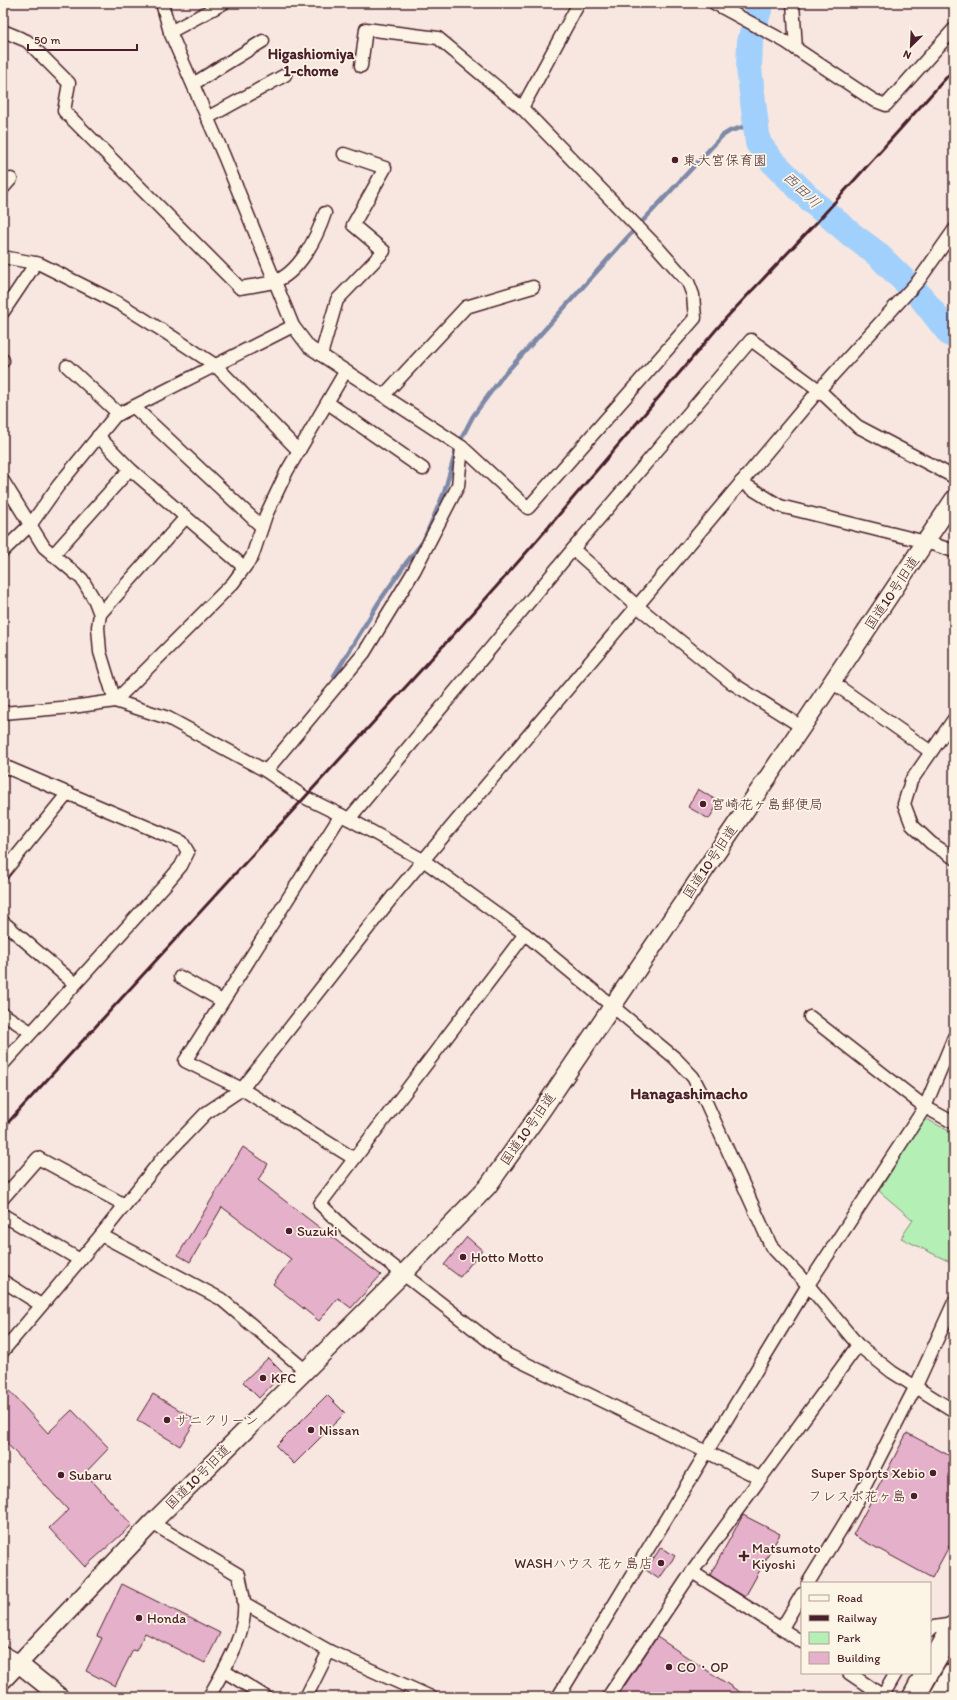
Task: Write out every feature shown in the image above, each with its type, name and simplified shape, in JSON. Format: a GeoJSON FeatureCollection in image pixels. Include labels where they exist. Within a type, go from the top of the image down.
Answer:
{"type":"FeatureCollection","features":[{"type":"Feature","properties":{"kind":"highway"},"geometry":{"type":"LineString","coordinates":[[931,1666],[954,1625]]}},
{"type":"Feature","properties":{"kind":"highway"},"geometry":{"type":"LineString","coordinates":[[914,1697],[926,1674]]}},
{"type":"Feature","properties":{"kind":"highway"},"geometry":{"type":"LineString","coordinates":[[941,1697],[954,1674]]}},
{"type":"Feature","properties":{"kind":"street"},"geometry":{"type":"LineString","coordinates":[[162,3],[170,32],[293,326],[309,347],[345,372],[384,395],[462,447],[528,508],[695,318],[693,295],[688,282],[657,247],[522,108],[438,38],[366,29],[361,66]]}},
{"type":"Feature","properties":{"kind":"street"},"geometry":{"type":"LineString","coordinates":[[170,32],[224,3]]}},
{"type":"Feature","properties":{"kind":"street"},"geometry":{"type":"LineString","coordinates":[[522,108],[579,3]]}},
{"type":"Feature","properties":{"kind":"street"},"geometry":{"type":"LineString","coordinates":[[714,3],[791,46],[873,100],[886,105],[954,29]]}},
{"type":"Feature","properties":{"kind":"street"},"geometry":{"type":"LineString","coordinates":[[791,46],[793,3]]}},
{"type":"Feature","properties":{"kind":"street"},"geometry":{"type":"LineString","coordinates":[[3,31],[27,41],[69,83],[64,111],[240,288],[274,282],[293,268],[306,255],[325,213]]}},
{"type":"Feature","properties":{"kind":"street"},"geometry":{"type":"LineString","coordinates":[[193,84],[263,41]]}},
{"type":"Feature","properties":{"kind":"street"},"geometry":{"type":"LineString","coordinates":[[207,118],[285,75]]}},
{"type":"Feature","properties":{"kind":"street"},"geometry":{"type":"LineString","coordinates":[[321,355],[337,300],[384,252],[353,225],[385,168],[344,154]]}},
{"type":"Feature","properties":{"kind":"street"},"geometry":{"type":"LineString","coordinates":[[3,1351],[101,1235],[161,1160],[206,1113],[242,1090],[423,860],[819,390],[919,280],[954,230]]}},
{"type":"Feature","properties":{"kind":"street"},"geometry":{"type":"LineString","coordinates":[[3,257],[36,263],[120,304],[215,365],[299,451]]}},
{"type":"Feature","properties":{"kind":"street"},"geometry":{"type":"LineString","coordinates":[[3,312],[36,263]]}},
{"type":"Feature","properties":{"kind":"street"},"geometry":{"type":"LineString","coordinates":[[384,395],[466,307],[533,288]]}},
{"type":"Feature","properties":{"kind":"street"},"geometry":{"type":"LineString","coordinates":[[3,551],[31,524],[58,486],[115,416],[293,326]]}},
{"type":"Feature","properties":{"kind":"street"},"geometry":{"type":"LineString","coordinates":[[353,1158],[242,1090],[185,1061],[222,1001],[345,817],[751,340],[819,390],[857,426],[954,477]]}},
{"type":"Feature","properties":{"kind":"street"},"geometry":{"type":"LineString","coordinates":[[67,366],[119,414]]}},
{"type":"Feature","properties":{"kind":"street"},"geometry":{"type":"LineString","coordinates":[[116,701],[233,583],[252,557],[262,527],[287,471],[345,372]]}},
{"type":"Feature","properties":{"kind":"street"},"geometry":{"type":"LineString","coordinates":[[328,403],[423,469]]}},
{"type":"Feature","properties":{"kind":"street"},"geometry":{"type":"LineString","coordinates":[[134,407],[262,527]]}},
{"type":"Feature","properties":{"kind":"street"},"geometry":{"type":"LineString","coordinates":[[98,436],[130,469],[244,567]]}},
{"type":"Feature","properties":{"kind":"street"},"geometry":{"type":"LineString","coordinates":[[266,771],[364,653],[414,571],[458,486],[462,447]]}},
{"type":"Feature","properties":{"kind":"street"},"geometry":{"type":"LineString","coordinates":[[53,555],[130,469]]}},
{"type":"Feature","properties":{"kind":"street"},"geometry":{"type":"LineString","coordinates":[[3,482],[31,524],[44,547],[82,579],[100,614]]}},
{"type":"Feature","properties":{"kind":"street"},"geometry":{"type":"LineString","coordinates":[[741,482],[780,506],[926,542],[954,551]]}},
{"type":"Feature","properties":{"kind":"street","name":"国道10号旧道"},"geometry":{"type":"LineString","coordinates":[[3,1680],[152,1523],[403,1274],[488,1186],[542,1110],[954,499]]}},
{"type":"Feature","properties":{"kind":"street"},"geometry":{"type":"LineString","coordinates":[[116,701],[100,652],[98,627],[100,614],[186,517]]}},
{"type":"Feature","properties":{"kind":"street"},"geometry":{"type":"LineString","coordinates":[[573,549],[637,606],[732,683],[802,726]]}},
{"type":"Feature","properties":{"kind":"street"},"geometry":{"type":"LineString","coordinates":[[832,682],[931,752]]}},
{"type":"Feature","properties":{"kind":"street"},"geometry":{"type":"LineString","coordinates":[[3,713],[72,707],[116,701],[168,718],[266,771],[304,797],[345,817],[423,860],[525,934],[675,1058],[693,1078],[712,1115],[771,1246],[808,1285],[858,1345],[892,1372],[954,1411]]}},
{"type":"Feature","properties":{"kind":"street"},"geometry":{"type":"LineString","coordinates":[[954,719],[950,732],[931,752],[911,781],[904,804],[912,825],[931,843],[954,858]]}},
{"type":"Feature","properties":{"kind":"street"},"geometry":{"type":"LineString","coordinates":[[3,762],[6,767],[182,842],[188,852],[181,866],[165,885],[3,1064]]}},
{"type":"Feature","properties":{"kind":"street"},"geometry":{"type":"LineString","coordinates":[[3,873],[68,793]]}},
{"type":"Feature","properties":{"kind":"street"},"geometry":{"type":"LineString","coordinates":[[3,922],[75,984]]}},
{"type":"Feature","properties":{"kind":"street"},"geometry":{"type":"LineString","coordinates":[[525,934],[353,1158],[320,1204],[348,1231],[506,1354],[707,1454],[760,1478]]}},
{"type":"Feature","properties":{"kind":"street"},"geometry":{"type":"LineString","coordinates":[[180,977],[222,1001]]}},
{"type":"Feature","properties":{"kind":"street"},"geometry":{"type":"LineString","coordinates":[[3,1014],[31,1032]]}},
{"type":"Feature","properties":{"kind":"street"},"geometry":{"type":"LineString","coordinates":[[810,1017],[925,1107],[954,1123]]}},
{"type":"Feature","properties":{"kind":"street"},"geometry":{"type":"LineString","coordinates":[[558,1697],[707,1454],[808,1285],[925,1107],[954,1037]]}},
{"type":"Feature","properties":{"kind":"street"},"geometry":{"type":"LineString","coordinates":[[3,1198],[38,1158],[125,1205]]}},
{"type":"Feature","properties":{"kind":"street"},"geometry":{"type":"LineString","coordinates":[[3,1215],[80,1260]]}},
{"type":"Feature","properties":{"kind":"street"},"geometry":{"type":"LineString","coordinates":[[101,1235],[221,1299],[305,1370]]}},
{"type":"Feature","properties":{"kind":"street"},"geometry":{"type":"LineString","coordinates":[[3,1281],[41,1305]]}},
{"type":"Feature","properties":{"kind":"street"},"geometry":{"type":"LineString","coordinates":[[809,1582],[852,1511],[916,1386],[954,1302]]}},
{"type":"Feature","properties":{"kind":"street"},"geometry":{"type":"LineString","coordinates":[[608,1697],[692,1572],[858,1345]]}},
{"type":"Feature","properties":{"kind":"street"},"geometry":{"type":"LineString","coordinates":[[152,1523],[239,1575],[244,1603],[242,1629],[224,1670],[209,1697]]}},
{"type":"Feature","properties":{"kind":"street"},"geometry":{"type":"LineString","coordinates":[[692,1572],[801,1641]]}},
{"type":"Feature","properties":{"kind":"street"},"geometry":{"type":"LineString","coordinates":[[782,1628],[801,1596]]}},
{"type":"Feature","properties":{"kind":"street"},"geometry":{"type":"LineString","coordinates":[[244,1603],[329,1651],[431,1697]]}},
{"type":"Feature","properties":{"kind":"street"},"geometry":{"type":"LineString","coordinates":[[931,1630],[934,1627],[954,1625]]}},
{"type":"Feature","properties":{"kind":"street"},"geometry":{"type":"LineString","coordinates":[[306,1697],[329,1651]]}},
{"type":"Feature","properties":{"kind":"street"},"geometry":{"type":"LineString","coordinates":[[3,1656],[19,1664],[60,1697]]}},
{"type":"Feature","properties":{"kind":"street"},"geometry":{"type":"LineString","coordinates":[[224,1670],[266,1697]]}},
{"type":"Feature","properties":{"kind":"street"},"geometry":{"type":"LineString","coordinates":[[850,1674],[883,1696],[895,1674]]}},
{"type":"Feature","properties":{"kind":"green space"},"geometry":{"type":"Polygon","coordinates":[[[925,1118],[954,1134],[954,1264],[901,1238],[913,1220],[879,1191],[925,1118]]]}},
{"type":"Feature","properties":{"kind":"building","name":"宮崎花ヶ島郵便局"},"geometry":{"type":"Polygon","coordinates":[[[698,789],[719,802],[709,819],[688,807],[698,789]]]}},
{"type":"Feature","properties":{"kind":"building","name":"Suzuki"},"geometry":{"type":"Polygon","coordinates":[[[243,1147],[268,1164],[258,1180],[381,1275],[351,1308],[338,1298],[319,1321],[273,1284],[291,1259],[222,1207],[190,1262],[178,1255],[243,1147]]]}},
{"type":"Feature","properties":{"kind":"building","name":"Hotto Motto"},"geometry":{"type":"Polygon","coordinates":[[[467,1237],[482,1250],[460,1277],[444,1265],[467,1237]]]}},
{"type":"Feature","properties":{"kind":"building","name":"KFC"},"geometry":{"type":"Polygon","coordinates":[[[268,1358],[283,1373],[259,1398],[243,1382],[268,1358]]]}},
{"type":"Feature","properties":{"kind":"building","name":"Subaru"},"geometry":{"type":"Polygon","coordinates":[[[3,1384],[48,1433],[72,1410],[109,1448],[85,1473],[132,1525],[85,1567],[49,1528],[68,1510],[3,1439],[8,1434],[3,1429],[3,1384]]]}},
{"type":"Feature","properties":{"kind":"building","name":"サニクリーン"},"geometry":{"type":"Polygon","coordinates":[[[153,1394],[196,1420],[180,1446],[137,1420],[153,1394]]]}},
{"type":"Feature","properties":{"kind":"building","name":"Nissan"},"geometry":{"type":"Polygon","coordinates":[[[327,1395],[345,1413],[294,1464],[276,1446],[327,1395]]]}},
{"type":"Feature","properties":{"kind":"building","name":"フレスポ花ヶ島"},"geometry":{"type":"Polygon","coordinates":[[[907,1433],[954,1458],[954,1537],[932,1578],[853,1535],[907,1433]]]}},
{"type":"Feature","properties":{"kind":"building","name":"Matsumoto Kiyoshi"},"geometry":{"type":"Polygon","coordinates":[[[743,1515],[780,1534],[745,1597],[710,1575],[743,1515]]]}},
{"type":"Feature","properties":{"kind":"building","name":"WASHハウス 花ヶ島店"},"geometry":{"type":"Polygon","coordinates":[[[661,1547],[675,1556],[659,1579],[646,1570],[661,1547]]]}},
{"type":"Feature","properties":{"kind":"building"},"geometry":{"type":"Polygon","coordinates":[[[122,1584],[220,1633],[205,1663],[145,1633],[136,1651],[133,1650],[115,1686],[86,1671],[102,1638],[97,1636],[122,1584]]]}},
{"type":"Feature","properties":{"kind":"building","name":"CO・OP"},"geometry":{"type":"Polygon","coordinates":[[[657,1637],[747,1697],[617,1697],[657,1637]]]}},
{"type":"Feature","properties":{"kind":"waterway","name":"西田川"},"geometry":{"type":"LineString","coordinates":[[761,3],[750,41],[749,68],[758,143],[771,160],[814,203],[876,253],[921,297],[950,334]]}},
{"type":"Feature","properties":{"kind":"waterway"},"geometry":{"type":"LineString","coordinates":[[334,676],[379,602],[406,563],[423,542],[444,493],[457,447],[473,416],[502,377],[626,239],[722,136],[730,131],[756,123]]}},
{"type":"Feature","properties":{"kind":"waterway","name":"西田川"},"geometry":{"type":"LineString","coordinates":[[950,334],[954,329]]}},
{"type":"Feature","properties":{"kind":"railway"},"geometry":{"type":"LineString","coordinates":[[3,1128],[474,612],[540,537],[726,318],[816,223],[954,69]]}},
{"type":"Feature","properties":{"kind":"place","name":"東大宮保育園"},"geometry":{"type":"Point","coordinates":[675,160]}},
{"type":"Feature","properties":{"kind":"place","name":"宮崎花ヶ島郵便局"},"geometry":{"type":"Point","coordinates":[703,804]}},
{"type":"Feature","properties":{"kind":"place","name":"Suzuki"},"geometry":{"type":"Point","coordinates":[289,1231]}},
{"type":"Feature","properties":{"kind":"place","name":"Hotto Motto"},"geometry":{"type":"Point","coordinates":[463,1257]}},
{"type":"Feature","properties":{"kind":"place","name":"KFC"},"geometry":{"type":"Point","coordinates":[263,1378]}},
{"type":"Feature","properties":{"kind":"place","name":"サニクリーン"},"geometry":{"type":"Point","coordinates":[167,1420]}},
{"type":"Feature","properties":{"kind":"place","name":"Nissan"},"geometry":{"type":"Point","coordinates":[311,1430]}},
{"type":"Feature","properties":{"kind":"place","name":"Super Sports Xebio"},"geometry":{"type":"Point","coordinates":[933,1473]}},
{"type":"Feature","properties":{"kind":"place","name":"Subaru"},"geometry":{"type":"Point","coordinates":[61,1475]}},
{"type":"Feature","properties":{"kind":"place","name":"フレスポ花ヶ島"},"geometry":{"type":"Point","coordinates":[914,1496]}},
{"type":"Feature","properties":{"kind":"place","name":"Matsumoto Kiyoshi"},"geometry":{"type":"Point","coordinates":[744,1556]}},
{"type":"Feature","properties":{"kind":"place","name":"WASHハウス 花ヶ島店"},"geometry":{"type":"Point","coordinates":[661,1563]}},
{"type":"Feature","properties":{"kind":"place","name":"Honda"},"geometry":{"type":"Point","coordinates":[139,1618]}},
{"type":"Feature","properties":{"kind":"place","name":"CO・OP"},"geometry":{"type":"Point","coordinates":[669,1667]}},
{"type":"Feature","properties":{"kind":"district","name":"Higashiomiya 1-chome"},"geometry":{"type":"Point","coordinates":[311,62]}},
{"type":"Feature","properties":{"kind":"district","name":"Hanagashimacho"},"geometry":{"type":"Point","coordinates":[689,1093]}}]}
